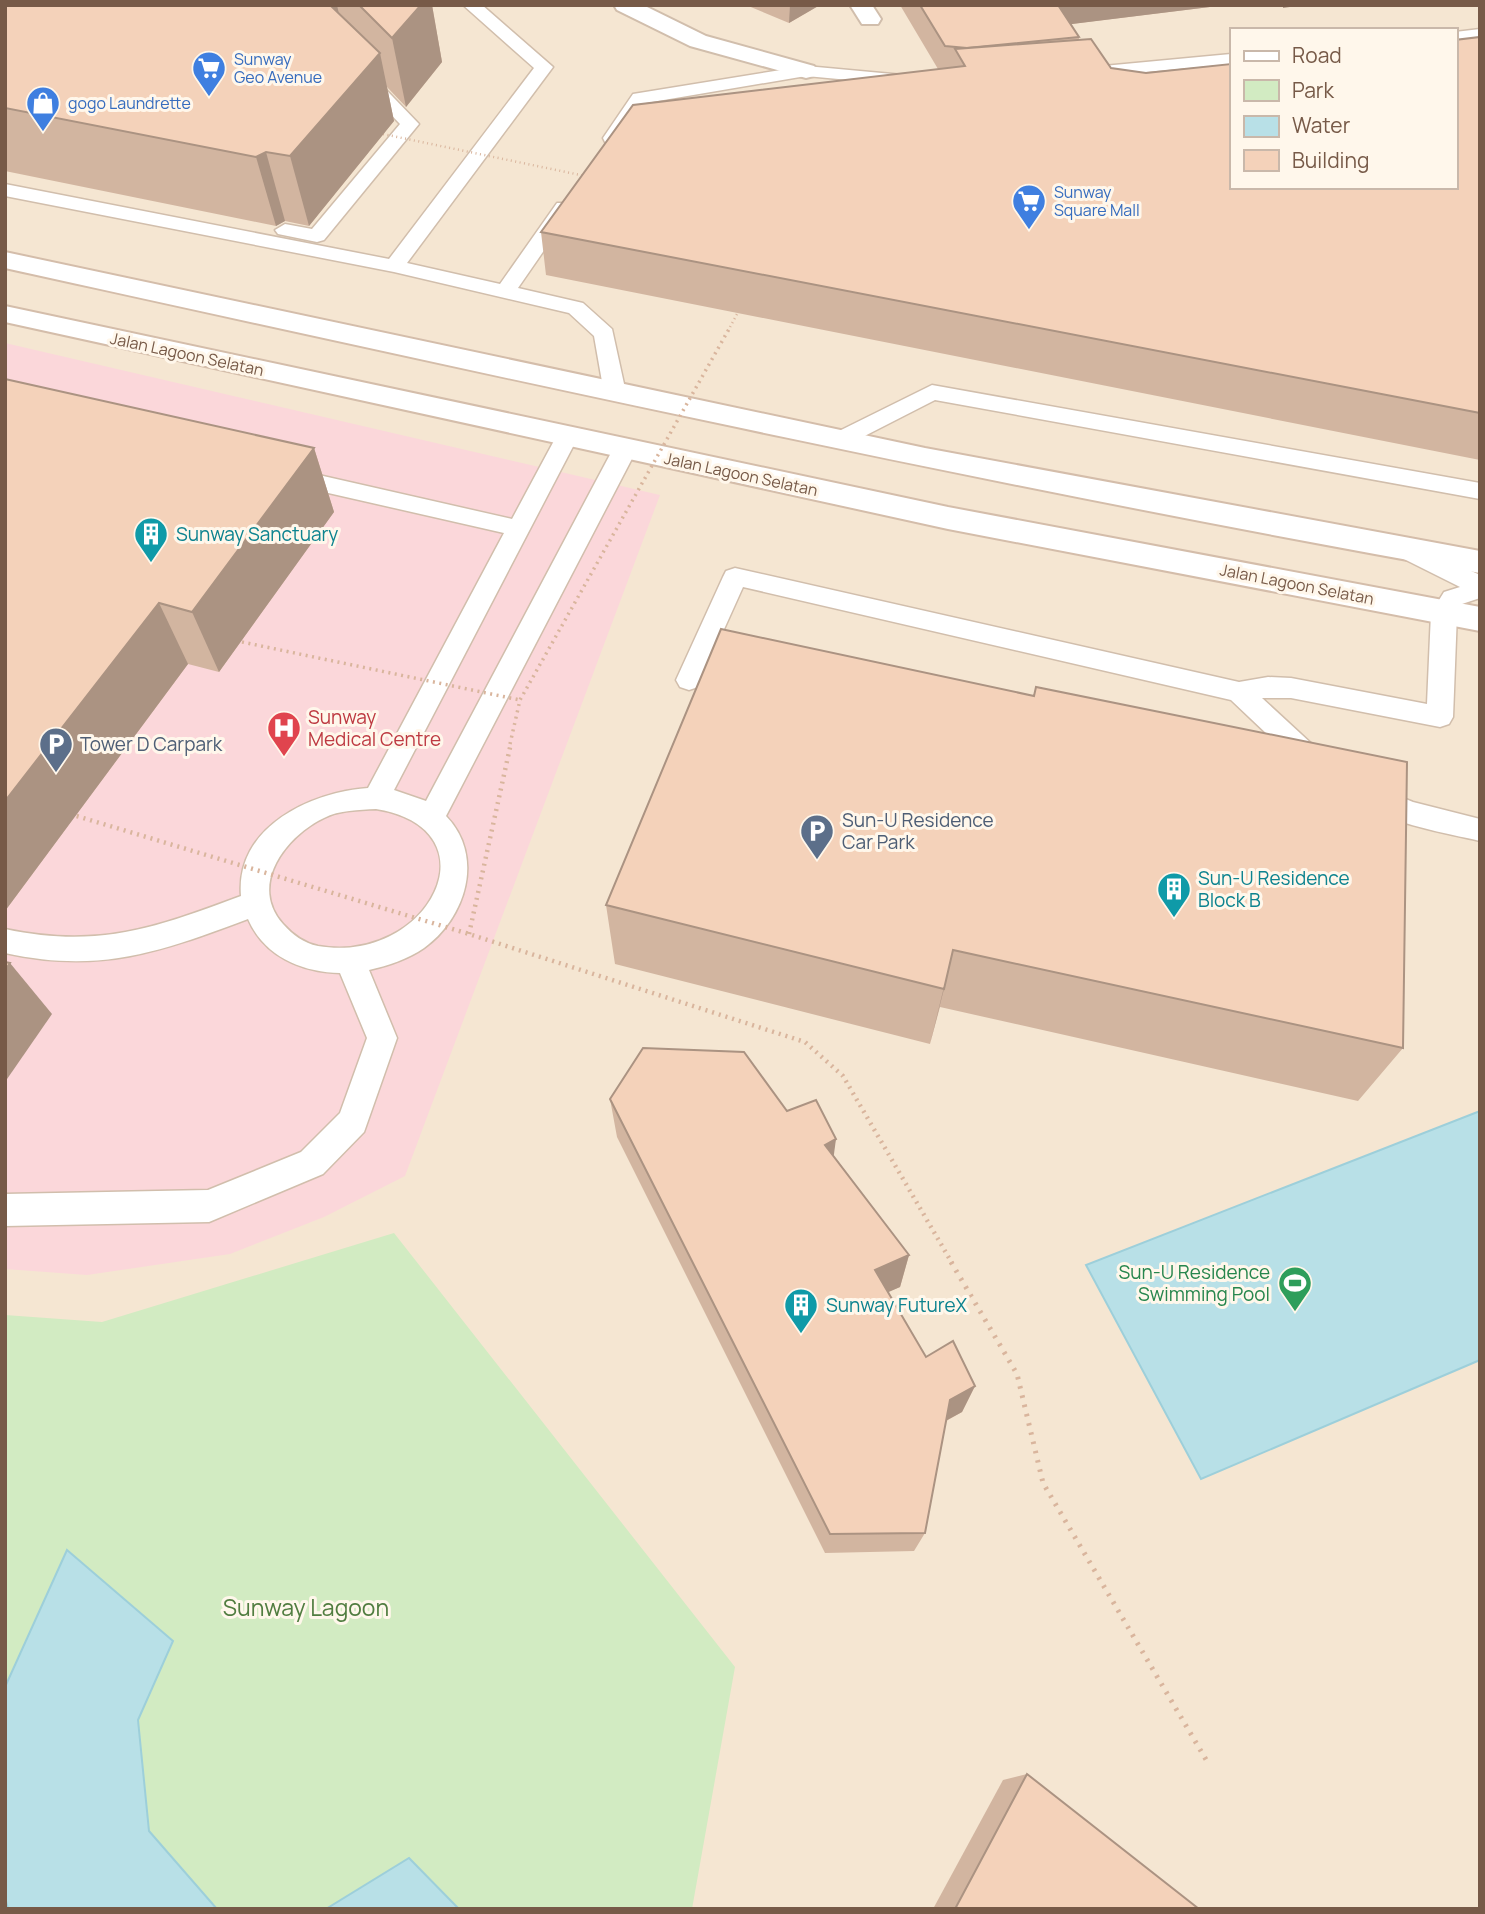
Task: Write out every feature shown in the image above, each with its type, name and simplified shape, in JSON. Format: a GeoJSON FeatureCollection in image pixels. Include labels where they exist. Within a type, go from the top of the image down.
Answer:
{"type":"FeatureCollection","features":[{"type":"Feature","properties":{"kind":"main road"},"geometry":{"type":"LineString","coordinates":[[625,5],[698,41],[806,71]]}},
{"type":"Feature","properties":{"kind":"main road"},"geometry":{"type":"LineString","coordinates":[[5,260],[839,440],[1133,500],[1480,562]]}},
{"type":"Feature","properties":{"kind":"main road","name":"Jalan Lagoon Selatan"},"geometry":{"type":"LineString","coordinates":[[5,314],[567,438],[948,518],[1480,619]]}},
{"type":"Feature","properties":{"kind":"lane"},"geometry":{"type":"LineString","coordinates":[[394,266],[544,68],[471,5]]}},
{"type":"Feature","properties":{"kind":"lane"},"geometry":{"type":"LineString","coordinates":[[1457,37],[1480,34]]}},
{"type":"Feature","properties":{"kind":"lane"},"geometry":{"type":"LineString","coordinates":[[1070,74],[1230,59]]}},
{"type":"Feature","properties":{"kind":"lane"},"geometry":{"type":"LineString","coordinates":[[111,211],[124,198],[317,236],[410,124],[349,63]]}},
{"type":"Feature","properties":{"kind":"lane"},"geometry":{"type":"LineString","coordinates":[[601,154],[640,98],[806,71],[937,82]]}},
{"type":"Feature","properties":{"kind":"lane"},"geometry":{"type":"LineString","coordinates":[[505,292],[586,176]]}},
{"type":"Feature","properties":{"kind":"lane"},"geometry":{"type":"LineString","coordinates":[[5,190],[394,266],[576,308],[604,334],[615,393]]}},
{"type":"Feature","properties":{"kind":"lane"},"geometry":{"type":"LineString","coordinates":[[839,440],[932,392],[1480,491]]}},
{"type":"Feature","properties":{"kind":"lane"},"geometry":{"type":"LineString","coordinates":[[376,798],[516,528],[567,438]]}},
{"type":"Feature","properties":{"kind":"lane"},"geometry":{"type":"LineString","coordinates":[[431,818],[625,449]]}},
{"type":"Feature","properties":{"kind":"lane"},"geometry":{"type":"LineString","coordinates":[[261,470],[516,528]]}},
{"type":"Feature","properties":{"kind":"lane"},"geometry":{"type":"LineString","coordinates":[[1407,550],[1480,587]]}},
{"type":"Feature","properties":{"kind":"lane"},"geometry":{"type":"LineString","coordinates":[[690,680],[735,577],[1240,692],[1260,688],[1291,688],[1440,717],[1444,613],[1453,598],[1480,587]]}},
{"type":"Feature","properties":{"kind":"lane"},"geometry":{"type":"LineString","coordinates":[[1240,692],[1301,751],[1340,779],[1407,812],[1480,830]]}},
{"type":"Feature","properties":{"kind":"lane"},"geometry":{"type":"LineString","coordinates":[[376,798],[407,804],[431,818],[449,838],[456,862],[453,890],[438,915],[415,938],[384,954],[350,961],[316,959],[287,947],[265,928],[254,904],[255,878],[265,851],[286,828],[313,810],[344,800],[376,798]]}},
{"type":"Feature","properties":{"kind":"lane"},"geometry":{"type":"LineString","coordinates":[[5,941],[74,953],[120,949],[254,904]]}},
{"type":"Feature","properties":{"kind":"lane"},"geometry":{"type":"LineString","coordinates":[[5,1210],[209,1206],[312,1163],[353,1122],[382,1038],[350,961]]}},
{"type":"Feature","properties":{"kind":"path"},"geometry":{"type":"LineString","coordinates":[[383,134],[586,176]]}},
{"type":"Feature","properties":{"kind":"path"},"geometry":{"type":"LineString","coordinates":[[470,934],[520,700],[737,314]]}},
{"type":"Feature","properties":{"kind":"path"},"geometry":{"type":"LineString","coordinates":[[242,642],[520,700]]}},
{"type":"Feature","properties":{"kind":"path"},"geometry":{"type":"LineString","coordinates":[[57,811],[470,934],[805,1042],[843,1076],[1017,1374],[1043,1483],[1208,1763]]}},
{"type":"Feature","properties":{"kind":"shaded area"},"geometry":{"type":"Polygon","coordinates":[[[5,5],[1480,5],[1480,1909],[5,1909],[5,5]]]}},
{"type":"Feature","properties":{"kind":"shaded area","name":"Sunway Medical Centre"},"geometry":{"type":"Polygon","coordinates":[[[5,343],[660,495],[405,1176],[324,1217],[230,1254],[87,1275],[5,1269],[5,343]]]}},
{"type":"Feature","properties":{"kind":"green space","name":"Sunway Lagoon"},"geometry":{"type":"Polygon","coordinates":[[[394,1233],[735,1667],[692,1909],[5,1909],[5,1315],[102,1322],[394,1233]]]}},
{"type":"Feature","properties":{"kind":"water","name":"Sun-U Residence Swimming Pool"},"geometry":{"type":"Polygon","coordinates":[[[1480,1111],[1480,1360],[1201,1479],[1086,1265],[1480,1111]]]}},
{"type":"Feature","properties":{"kind":"water"},"geometry":{"type":"Polygon","coordinates":[[[67,1550],[173,1641],[138,1720],[149,1831],[217,1909],[8,1909],[5,1897],[5,1687],[67,1550]]]}},
{"type":"Feature","properties":{"kind":"water"},"geometry":{"type":"Polygon","coordinates":[[[409,1858],[459,1909],[326,1909],[409,1858]]]}},
{"type":"Feature","properties":{"kind":"building"},"geometry":{"type":"Polygon","coordinates":[[[5,5],[330,5],[380,53],[290,156],[266,152],[256,157],[5,108],[5,5]]]}},
{"type":"Feature","properties":{"kind":"building"},"geometry":{"type":"Polygon","coordinates":[[[359,5],[421,5],[392,38],[359,5]]]}},
{"type":"Feature","properties":{"kind":"building"},"geometry":{"type":"Polygon","coordinates":[[[920,5],[1058,5],[1079,37],[967,48],[945,46],[920,5]]]}},
{"type":"Feature","properties":{"kind":"building","name":"Sunway Square Mall"},"geometry":{"type":"Polygon","coordinates":[[[1480,37],[1480,413],[541,232],[633,105],[965,66],[955,49],[1091,39],[1111,68],[1146,73],[1230,64],[1230,189],[1457,189],[1457,40],[1480,37]]]}},
{"type":"Feature","properties":{"kind":"building"},"geometry":{"type":"Polygon","coordinates":[[[5,379],[314,448],[192,612],[159,603],[5,801],[5,379]]]}},
{"type":"Feature","properties":{"kind":"building"},"geometry":{"type":"Polygon","coordinates":[[[721,629],[1034,696],[1036,687],[1407,762],[1403,1048],[953,950],[944,989],[606,905],[721,629]]]}},
{"type":"Feature","properties":{"kind":"building","name":"Sunway FutureX"},"geometry":{"type":"Polygon","coordinates":[[[643,1048],[744,1052],[787,1111],[816,1100],[836,1139],[825,1145],[909,1255],[875,1270],[926,1357],[953,1341],[975,1386],[950,1400],[925,1533],[830,1534],[610,1099],[643,1048]]]}},
{"type":"Feature","properties":{"kind":"building"},"geometry":{"type":"Polygon","coordinates":[[[1027,1774],[1199,1909],[955,1909],[1027,1774]]]}},
{"type":"Feature","properties":{"kind":"place","name":"Sunway Geo Avenue"},"geometry":{"type":"Point","coordinates":[209,98]}},
{"type":"Feature","properties":{"kind":"place","name":"gogo Laundrette"},"geometry":{"type":"Point","coordinates":[43,133]}},
{"type":"Feature","properties":{"kind":"place","name":"Sunway Square Mall"},"geometry":{"type":"Point","coordinates":[1029,231]}},
{"type":"Feature","properties":{"kind":"place","name":"Sunway Sanctuary"},"geometry":{"type":"Point","coordinates":[151,564]}},
{"type":"Feature","properties":{"kind":"place","name":"Sunway Medical Centre"},"geometry":{"type":"Point","coordinates":[284,758]}},
{"type":"Feature","properties":{"kind":"place","name":"Tower D Carpark"},"geometry":{"type":"Point","coordinates":[56,774]}},
{"type":"Feature","properties":{"kind":"place","name":"Sun-U Residence Car Park"},"geometry":{"type":"Point","coordinates":[817,861]}},
{"type":"Feature","properties":{"kind":"place","name":"Sun-U Residence Block B"},"geometry":{"type":"Point","coordinates":[1174,919]}},
{"type":"Feature","properties":{"kind":"place","name":"Sun-U Residence Swimming Pool"},"geometry":{"type":"Point","coordinates":[1295,1313]}},
{"type":"Feature","properties":{"kind":"place","name":"Sunway FutureX"},"geometry":{"type":"Point","coordinates":[801,1335]}}]}
